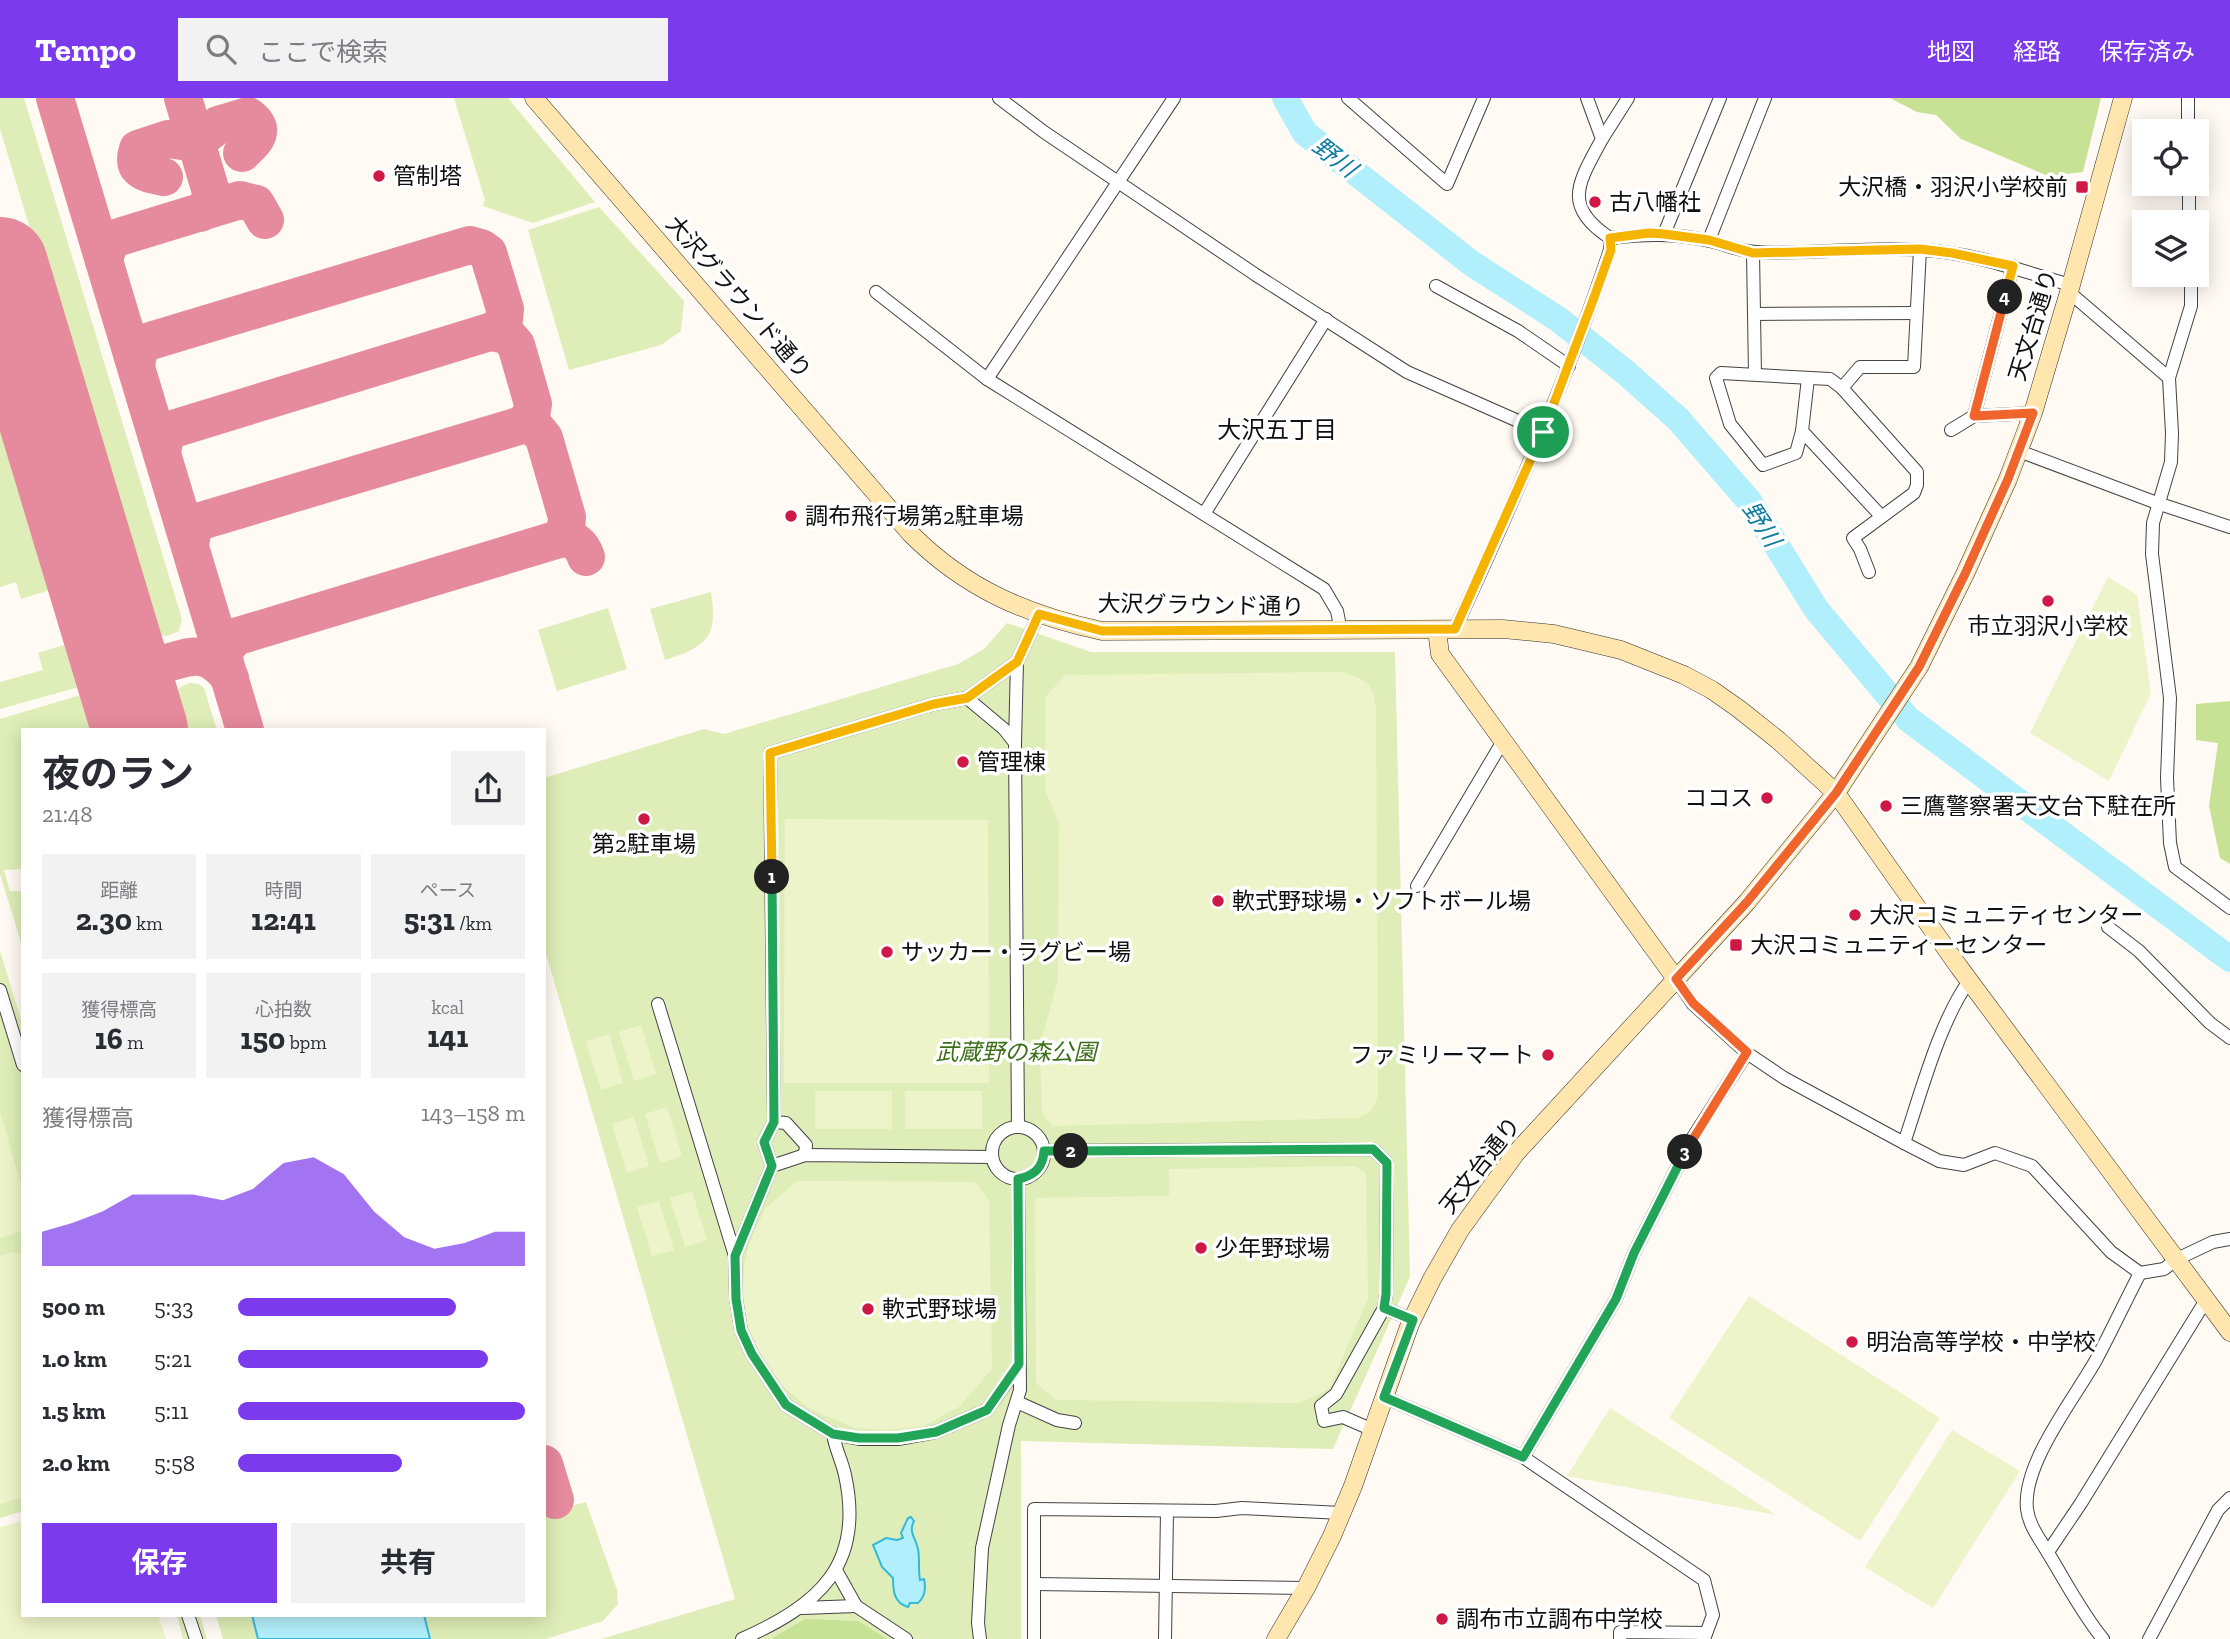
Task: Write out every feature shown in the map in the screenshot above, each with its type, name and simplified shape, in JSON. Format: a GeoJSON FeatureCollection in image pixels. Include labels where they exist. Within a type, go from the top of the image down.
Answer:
{"type":"FeatureCollection","features":[{"type":"Feature","properties":{"kind":"street","name":"大沢グラウンド通り"},"geometry":{"type":"LineString","coordinates":[[534,98],[911,534],[937,559],[995,597],[1039,614],[1102,631],[1503,629],[1553,635],[1649,659],[1713,690],[1778,740],[1836,793],[1969,981],[2230,1332]]}},
{"type":"Feature","properties":{"kind":"street"},"geometry":{"type":"LineString","coordinates":[[999,98],[1044,132],[1407,372],[1543,432]]}},
{"type":"Feature","properties":{"kind":"street"},"geometry":{"type":"LineString","coordinates":[[987,379],[1174,98]]}},
{"type":"Feature","properties":{"kind":"street"},"geometry":{"type":"LineString","coordinates":[[1348,98],[1447,184],[1484,98]]}},
{"type":"Feature","properties":{"kind":"street"},"geometry":{"type":"LineString","coordinates":[[1587,98],[1602,138]]}},
{"type":"Feature","properties":{"kind":"street"},"geometry":{"type":"LineString","coordinates":[[1628,98],[1602,138],[1580,186],[1578,205],[1584,217],[1610,238],[1649,233],[1664,234],[1709,240],[1753,253],[1920,249],[2013,266],[2070,289],[2169,378]]}},
{"type":"Feature","properties":{"kind":"street"},"geometry":{"type":"LineString","coordinates":[[1664,234],[1720,98]]}},
{"type":"Feature","properties":{"kind":"street"},"geometry":{"type":"LineString","coordinates":[[1709,240],[1765,98]]}},
{"type":"Feature","properties":{"kind":"street","name":"天文台通り"},"geometry":{"type":"LineString","coordinates":[[1276,1639],[1306,1588],[1342,1513],[1413,1320],[1451,1244],[1494,1180],[1516,1153],[1747,902],[1836,793],[1915,673],[1965,574],[2033,413],[2123,98]]}},
{"type":"Feature","properties":{"kind":"street"},"geometry":{"type":"LineString","coordinates":[[2188,98],[2188,119]]}},
{"type":"Feature","properties":{"kind":"street"},"geometry":{"type":"LineString","coordinates":[[1610,238],[1611,250],[1543,432],[1446,630],[1440,654],[1693,1003],[1747,1052],[1784,1078],[1938,1161],[1964,1165],[1994,1153],[2032,1166],[2111,1252],[2140,1273],[2164,1269],[2177,1259],[2213,1242],[2230,1239]]}},
{"type":"Feature","properties":{"kind":"street"},"geometry":{"type":"LineString","coordinates":[[1842,388],[1860,367],[1914,367],[1920,249]]}},
{"type":"Feature","properties":{"kind":"street"},"geometry":{"type":"LineString","coordinates":[[1753,253],[1755,374]]}},
{"type":"Feature","properties":{"kind":"street"},"geometry":{"type":"LineString","coordinates":[[1974,416],[2013,266]]}},
{"type":"Feature","properties":{"kind":"street"},"geometry":{"type":"LineString","coordinates":[[1436,286],[1518,331],[1569,366]]}},
{"type":"Feature","properties":{"kind":"street"},"geometry":{"type":"LineString","coordinates":[[2190,287],[2191,306],[2169,378],[2171,462],[2153,514],[2152,554],[2171,698],[2167,778],[2172,855],[2175,867],[2230,908]]}},
{"type":"Feature","properties":{"kind":"street"},"geometry":{"type":"LineString","coordinates":[[876,292],[987,379],[1324,589],[1337,611],[1340,631]]}},
{"type":"Feature","properties":{"kind":"street"},"geometry":{"type":"LineString","coordinates":[[1755,314],[1916,313]]}},
{"type":"Feature","properties":{"kind":"street"},"geometry":{"type":"LineString","coordinates":[[1204,514],[1326,319]]}},
{"type":"Feature","properties":{"kind":"street"},"geometry":{"type":"LineString","coordinates":[[1808,379],[1802,431],[1796,453],[1763,464],[1730,424],[1716,378],[1721,373],[1830,379],[1842,388],[1917,472],[1914,493],[1853,538],[1869,572]]}},
{"type":"Feature","properties":{"kind":"street"},"geometry":{"type":"LineString","coordinates":[[1951,430],[1974,416],[2033,413]]}},
{"type":"Feature","properties":{"kind":"street"},"geometry":{"type":"LineString","coordinates":[[1802,431],[1881,516]]}},
{"type":"Feature","properties":{"kind":"street"},"geometry":{"type":"LineString","coordinates":[[2019,451],[2157,503],[2230,527]]}},
{"type":"Feature","properties":{"kind":"street"},"geometry":{"type":"LineString","coordinates":[[1018,1127],[1015,743],[1017,662],[1039,614]]}},
{"type":"Feature","properties":{"kind":"street"},"geometry":{"type":"LineString","coordinates":[[735,1256],[772,1166],[764,1142],[774,1122],[770,753],[934,704],[967,698],[1017,662]]}},
{"type":"Feature","properties":{"kind":"street"},"geometry":{"type":"LineString","coordinates":[[967,698],[1004,729],[1015,743]]}},
{"type":"Feature","properties":{"kind":"street"},"geometry":{"type":"LineString","coordinates":[[1417,886],[1503,741]]}},
{"type":"Feature","properties":{"kind":"street"},"geometry":{"type":"LineString","coordinates":[[2108,927],[2139,951],[2210,1023],[2230,1038]]}},
{"type":"Feature","properties":{"kind":"street"},"geometry":{"type":"LineString","coordinates":[[1904,1143],[1947,1019],[1957,997],[1969,981]]}},
{"type":"Feature","properties":{"kind":"street"},"geometry":{"type":"LineString","coordinates":[[0,990],[21,1058]]}},
{"type":"Feature","properties":{"kind":"street"},"geometry":{"type":"LineString","coordinates":[[658,1004],[735,1256],[736,1299],[741,1330],[752,1354],[786,1405],[833,1434],[859,1438],[898,1438],[936,1432],[987,1410],[1019,1364]]}},
{"type":"Feature","properties":{"kind":"street"},"geometry":{"type":"LineString","coordinates":[[1523,1457],[1616,1299],[1634,1253],[1690,1142],[1747,1052]]}},
{"type":"Feature","properties":{"kind":"street"},"geometry":{"type":"LineString","coordinates":[[774,1122],[786,1123],[806,1145],[805,1155]]}},
{"type":"Feature","properties":{"kind":"street"},"geometry":{"type":"LineString","coordinates":[[1018,1127],[1026,1128],[1038,1137],[1044,1151],[1040,1167],[1027,1178],[1018,1179],[1001,1173],[992,1157],[993,1148],[1001,1133],[1018,1127]]}},
{"type":"Feature","properties":{"kind":"street"},"geometry":{"type":"LineString","coordinates":[[1044,1151],[1373,1149],[1387,1163],[1384,1308],[1336,1394],[1321,1406],[1324,1421],[1343,1417],[1373,1430]]}},
{"type":"Feature","properties":{"kind":"street"},"geometry":{"type":"LineString","coordinates":[[772,1166],[805,1155],[992,1157]]}},
{"type":"Feature","properties":{"kind":"street"},"geometry":{"type":"LineString","coordinates":[[980,1639],[978,1623],[982,1548],[1009,1425],[1020,1390],[1018,1179]]}},
{"type":"Feature","properties":{"kind":"street"},"geometry":{"type":"LineString","coordinates":[[2103,1639],[2084,1616],[2032,1527],[2027,1509],[2028,1486],[2035,1466],[2096,1359],[2140,1273]]}},
{"type":"Feature","properties":{"kind":"street"},"geometry":{"type":"LineString","coordinates":[[2048,1552],[2206,1300]]}},
{"type":"Feature","properties":{"kind":"street"},"geometry":{"type":"LineString","coordinates":[[1384,1308],[1413,1320]]}},
{"type":"Feature","properties":{"kind":"street"},"geometry":{"type":"LineString","coordinates":[[1336,1394],[1343,1417]]}},
{"type":"Feature","properties":{"kind":"street"},"geometry":{"type":"LineString","coordinates":[[1384,1397],[1523,1457],[1703,1580],[1713,1615],[1705,1636],[1620,1632],[1620,1639]]}},
{"type":"Feature","properties":{"kind":"street"},"geometry":{"type":"LineString","coordinates":[[1017,1402],[1056,1420],[1075,1423]]}},
{"type":"Feature","properties":{"kind":"street"},"geometry":{"type":"LineString","coordinates":[[987,1410],[1009,1425]]}},
{"type":"Feature","properties":{"kind":"street"},"geometry":{"type":"LineString","coordinates":[[742,1639],[802,1608],[836,1572],[847,1540],[849,1520],[845,1474],[835,1451],[833,1434]]}},
{"type":"Feature","properties":{"kind":"street"},"geometry":{"type":"LineString","coordinates":[[2150,1639],[2218,1510],[2230,1498]]}},
{"type":"Feature","properties":{"kind":"street"},"geometry":{"type":"LineString","coordinates":[[1034,1639],[1034,1509],[1216,1511],[1242,1508],[1342,1513]]}},
{"type":"Feature","properties":{"kind":"street"},"geometry":{"type":"LineString","coordinates":[[1165,1639],[1167,1511]]}},
{"type":"Feature","properties":{"kind":"street"},"geometry":{"type":"LineString","coordinates":[[836,1572],[856,1606],[906,1639]]}},
{"type":"Feature","properties":{"kind":"street"},"geometry":{"type":"LineString","coordinates":[[1035,1584],[1306,1588]]}},
{"type":"Feature","properties":{"kind":"street"},"geometry":{"type":"LineString","coordinates":[[802,1608],[856,1606]]}},
{"type":"Feature","properties":{"kind":"street"},"geometry":{"type":"LineString","coordinates":[[189,1617],[195,1639]]}},
{"type":"Feature","properties":{"kind":"green space"},"geometry":{"type":"Polygon","coordinates":[[[0,98],[24,98],[182,619],[179,631],[167,636],[159,635],[150,627],[0,129],[0,98]]]}},
{"type":"Feature","properties":{"kind":"green space"},"geometry":{"type":"Polygon","coordinates":[[[454,98],[508,98],[595,202],[533,223],[483,206],[485,200],[454,98]]]}},
{"type":"Feature","properties":{"kind":"green space"},"geometry":{"type":"Polygon","coordinates":[[[1890,98],[2101,98],[2083,172],[2048,176],[1961,139],[1936,115],[1917,112],[1890,98]]]}},
{"type":"Feature","properties":{"kind":"green space"},"geometry":{"type":"Polygon","coordinates":[[[599,207],[684,301],[681,331],[661,345],[569,370],[528,230],[599,207]]]}},
{"type":"Feature","properties":{"kind":"green space"},"geometry":{"type":"Polygon","coordinates":[[[0,426],[50,590],[21,599],[16,582],[0,587],[0,426]]]}},
{"type":"Feature","properties":{"kind":"green space"},"geometry":{"type":"Polygon","coordinates":[[[2108,577],[2137,595],[2151,693],[2109,781],[2030,733],[2108,577]]]}},
{"type":"Feature","properties":{"kind":"green space"},"geometry":{"type":"Polygon","coordinates":[[[711,592],[713,620],[707,638],[691,650],[665,660],[650,609],[711,592]]]}},
{"type":"Feature","properties":{"kind":"green space"},"geometry":{"type":"Polygon","coordinates":[[[608,608],[627,669],[557,691],[538,630],[608,608]]]}},
{"type":"Feature","properties":{"kind":"green space","name":"武蔵野の森公園"},"geometry":{"type":"Polygon","coordinates":[[[1007,623],[1091,652],[1395,652],[1410,1277],[1333,1449],[1021,1441],[1021,1639],[601,1639],[735,1599],[546,954],[546,777],[704,729],[724,734],[958,664],[984,649],[1007,623]]]}},
{"type":"Feature","properties":{"kind":"green space"},"geometry":{"type":"Polygon","coordinates":[[[67,644],[79,687],[0,709],[0,682],[43,670],[38,653],[67,644]]]}},
{"type":"Feature","properties":{"kind":"green space","name":"軟式野球場・ソフトボール場"},"geometry":{"type":"Polygon","coordinates":[[[1342,672],[1363,680],[1371,688],[1376,710],[1378,1095],[1374,1107],[1358,1118],[1053,1126],[1042,1114],[1040,1046],[1058,979],[1059,823],[1045,790],[1045,697],[1066,675],[1342,672]]]}},
{"type":"Feature","properties":{"kind":"green space"},"geometry":{"type":"Polygon","coordinates":[[[190,683],[204,688],[216,728],[182,728],[174,702],[177,690],[190,683]]]}},
{"type":"Feature","properties":{"kind":"green space"},"geometry":{"type":"Polygon","coordinates":[[[87,693],[98,728],[21,728],[21,869],[4,870],[10,891],[21,891],[21,942],[0,874],[0,719],[87,693]]]}},
{"type":"Feature","properties":{"kind":"green space"},"geometry":{"type":"Polygon","coordinates":[[[2230,701],[2230,864],[2220,858],[2209,806],[2218,743],[2196,740],[2196,704],[2230,701]]]}},
{"type":"Feature","properties":{"kind":"green space","name":"サッカー・ラグビー場"},"geometry":{"type":"Polygon","coordinates":[[[785,819],[988,820],[989,1083],[784,1083],[785,819]]]}},
{"type":"Feature","properties":{"kind":"green space"},"geometry":{"type":"Polygon","coordinates":[[[0,951],[21,1019],[21,1512],[0,1518],[0,951]]]}},
{"type":"Feature","properties":{"kind":"green space"},"geometry":{"type":"Polygon","coordinates":[[[641,1025],[656,1074],[634,1081],[619,1032],[641,1025]]]}},
{"type":"Feature","properties":{"kind":"green space"},"geometry":{"type":"Polygon","coordinates":[[[609,1034],[623,1083],[601,1090],[586,1041],[609,1034]]]}},
{"type":"Feature","properties":{"kind":"green space"},"geometry":{"type":"Polygon","coordinates":[[[815,1091],[892,1091],[892,1129],[815,1129],[815,1091]]]}},
{"type":"Feature","properties":{"kind":"green space"},"geometry":{"type":"Polygon","coordinates":[[[905,1091],[982,1091],[982,1129],[905,1129],[905,1091]]]}},
{"type":"Feature","properties":{"kind":"green space"},"geometry":{"type":"Polygon","coordinates":[[[667,1107],[682,1156],[660,1163],[645,1114],[667,1107]]]}},
{"type":"Feature","properties":{"kind":"green space"},"geometry":{"type":"Polygon","coordinates":[[[0,1112],[21,1184],[21,1232],[0,1238],[0,1112]]]}},
{"type":"Feature","properties":{"kind":"green space"},"geometry":{"type":"Polygon","coordinates":[[[634,1117],[649,1166],[627,1173],[612,1124],[634,1117]]]}},
{"type":"Feature","properties":{"kind":"green space","name":"少年野球場"},"geometry":{"type":"Polygon","coordinates":[[[1355,1166],[1366,1173],[1368,1298],[1329,1389],[1299,1403],[1056,1400],[1036,1383],[1035,1198],[1169,1196],[1169,1169],[1355,1166]]]}},
{"type":"Feature","properties":{"kind":"green space","name":"軟式野球場"},"geometry":{"type":"Polygon","coordinates":[[[797,1181],[975,1182],[989,1200],[992,1369],[960,1406],[924,1426],[886,1430],[855,1428],[808,1408],[781,1384],[759,1352],[748,1326],[743,1292],[744,1264],[752,1237],[765,1209],[797,1181]]]}},
{"type":"Feature","properties":{"kind":"green space"},"geometry":{"type":"Polygon","coordinates":[[[692,1191],[707,1240],[685,1247],[670,1198],[692,1191]]]}},
{"type":"Feature","properties":{"kind":"green space"},"geometry":{"type":"Polygon","coordinates":[[[659,1201],[674,1250],[652,1256],[637,1207],[659,1201]]]}},
{"type":"Feature","properties":{"kind":"green space"},"geometry":{"type":"Polygon","coordinates":[[[14,1252],[21,1254],[21,1498],[0,1504],[0,1256],[14,1252]]]}},
{"type":"Feature","properties":{"kind":"green space"},"geometry":{"type":"Polygon","coordinates":[[[1749,1296],[1940,1418],[1860,1541],[1669,1418],[1749,1296]]]}},
{"type":"Feature","properties":{"kind":"green space"},"geometry":{"type":"Polygon","coordinates":[[[1610,1408],[1776,1515],[1567,1476],[1610,1408]]]}},
{"type":"Feature","properties":{"kind":"green space"},"geometry":{"type":"Polygon","coordinates":[[[1952,1430],[2020,1471],[1933,1608],[1865,1567],[1952,1430]]]}},
{"type":"Feature","properties":{"kind":"green space"},"geometry":{"type":"Polygon","coordinates":[[[586,1502],[617,1590],[618,1604],[603,1621],[546,1639],[223,1639],[217,1617],[546,1617],[546,1513],[586,1502]]]}},
{"type":"Feature","properties":{"kind":"green space"},"geometry":{"type":"Polygon","coordinates":[[[21,1522],[21,1617],[159,1617],[166,1639],[0,1639],[0,1527],[21,1522]]]}},
{"type":"Feature","properties":{"kind":"green space"},"geometry":{"type":"Polygon","coordinates":[[[178,1617],[201,1617],[207,1639],[183,1639],[178,1617]]]}},
{"type":"Feature","properties":{"kind":"green space"},"geometry":{"type":"Polygon","coordinates":[[[805,1619],[858,1621],[887,1639],[771,1639],[805,1619]]]}},
{"type":"Feature","properties":{"kind":"water"},"geometry":{"type":"Polygon","coordinates":[[[911,1517],[914,1521],[912,1532],[919,1553],[920,1580],[924,1579],[925,1589],[920,1601],[910,1603],[908,1607],[897,1599],[893,1578],[882,1567],[873,1545],[886,1538],[903,1538],[901,1533],[911,1517]]]}},
{"type":"Feature","properties":{"kind":"water"},"geometry":{"type":"Polygon","coordinates":[[[252,1617],[424,1617],[430,1639],[258,1639],[252,1617]]]}},
{"type":"Feature","properties":{"kind":"waterway","name":"野川"},"geometry":{"type":"LineString","coordinates":[[1285,98],[1305,133],[1471,263],[1558,319],[1624,371],[1678,419],[1749,501],[1816,609],[1908,719],[2230,959]]}},
{"type":"Feature","properties":{"kind":"taxiway"},"geometry":{"type":"LineString","coordinates":[[55,98],[244,728]]}},
{"type":"Feature","properties":{"kind":"taxiway"},"geometry":{"type":"LineString","coordinates":[[183,98],[211,192],[209,204],[200,213]]}},
{"type":"Feature","properties":{"kind":"taxiway"},"geometry":{"type":"LineString","coordinates":[[164,177],[147,173],[138,167],[138,149],[168,139],[182,141],[193,133],[208,133],[218,125],[248,116],[254,121],[258,131],[257,136],[242,153]]}},
{"type":"Feature","properties":{"kind":"taxiway"},"geometry":{"type":"LineString","coordinates":[[104,261],[108,246],[116,238],[240,200],[256,204],[265,220]]}},
{"type":"Feature","properties":{"kind":"taxiway"},"geometry":{"type":"LineString","coordinates":[[136,365],[139,350],[147,342],[470,245],[488,253],[505,309],[504,320],[496,330],[173,429],[165,436],[162,452]]}},
{"type":"Feature","properties":{"kind":"taxiway"},"geometry":{"type":"LineString","coordinates":[[492,332],[507,335],[516,345],[533,404],[531,416],[522,425]]}},
{"type":"Feature","properties":{"kind":"taxiway"},"geometry":{"type":"LineString","coordinates":[[190,544],[193,529],[201,521],[522,425],[535,427],[544,438],[567,517],[566,529],[559,539]]}},
{"type":"Feature","properties":{"kind":"taxiway"},"geometry":{"type":"LineString","coordinates":[[224,660],[225,649],[235,637],[559,539],[576,542],[586,557]]}},
{"type":"Feature","properties":{"kind":"taxiway"},"geometry":{"type":"LineString","coordinates":[[113,639],[127,655],[138,661],[162,664],[184,658],[205,658],[230,678]]}},
{"type":"Feature","properties":{"kind":"taxiway"},"geometry":{"type":"LineString","coordinates":[[136,717],[137,694],[148,675],[159,664]]}},
{"type":"Feature","properties":{"kind":"taxiway"},"geometry":{"type":"LineString","coordinates":[[546,1471],[555,1500]]}},
{"type":"Feature","properties":{"kind":"runway"},"geometry":{"type":"LineString","coordinates":[[0,265],[139,728]]}},
{"type":"Feature","properties":{"kind":"place","name":"管制塔"},"geometry":{"type":"Point","coordinates":[379,176]}},
{"type":"Feature","properties":{"kind":"place","name":"大沢橋・羽沢小学校前"},"geometry":{"type":"Point","coordinates":[2082,187]}},
{"type":"Feature","properties":{"kind":"place","name":"古八幡社"},"geometry":{"type":"Point","coordinates":[1595,202]}},
{"type":"Feature","properties":{"kind":"place","name":"調布飛行場第2駐車場"},"geometry":{"type":"Point","coordinates":[791,516]}},
{"type":"Feature","properties":{"kind":"place","name":"市立羽沢小学校"},"geometry":{"type":"Point","coordinates":[2048,601]}},
{"type":"Feature","properties":{"kind":"place","name":"管理棟"},"geometry":{"type":"Point","coordinates":[963,762]}},
{"type":"Feature","properties":{"kind":"place","name":"ココス"},"geometry":{"type":"Point","coordinates":[1767,798]}},
{"type":"Feature","properties":{"kind":"place","name":"三鷹警察署天文台下駐在所"},"geometry":{"type":"Point","coordinates":[1886,806]}},
{"type":"Feature","properties":{"kind":"place","name":"第2駐車場"},"geometry":{"type":"Point","coordinates":[644,819]}},
{"type":"Feature","properties":{"kind":"place","name":"軟式野球場・ソフトボール場"},"geometry":{"type":"Point","coordinates":[1218,901]}},
{"type":"Feature","properties":{"kind":"place","name":"大沢コミュニティセンター"},"geometry":{"type":"Point","coordinates":[1855,915]}},
{"type":"Feature","properties":{"kind":"place","name":"大沢コミュニティーセンター"},"geometry":{"type":"Point","coordinates":[1736,945]}},
{"type":"Feature","properties":{"kind":"place","name":"サッカー・ラグビー場"},"geometry":{"type":"Point","coordinates":[887,952]}},
{"type":"Feature","properties":{"kind":"place","name":"ファミリーマート"},"geometry":{"type":"Point","coordinates":[1548,1055]}},
{"type":"Feature","properties":{"kind":"place","name":"少年野球場"},"geometry":{"type":"Point","coordinates":[1201,1248]}},
{"type":"Feature","properties":{"kind":"place","name":"軟式野球場"},"geometry":{"type":"Point","coordinates":[868,1309]}},
{"type":"Feature","properties":{"kind":"place","name":"明治高等学校・中学校"},"geometry":{"type":"Point","coordinates":[1852,1342]}},
{"type":"Feature","properties":{"kind":"place","name":"調布市立調布中学校"},"geometry":{"type":"Point","coordinates":[1442,1619]}},
{"type":"Feature","properties":{"kind":"district","name":"大沢五丁目"},"geometry":{"type":"Point","coordinates":[1277,429]}},
{"type":"Feature","properties":{"kind":"route"},"geometry":{"type":"LineString","coordinates":[[1649,233],[1664,234],[1709,240],[1753,253],[1920,249],[2013,266],[1974,416],[2033,413],[2014,465],[1919,667],[1836,793],[1747,902],[1676,979],[1693,1003],[1747,1052],[1690,1142],[1634,1253],[1616,1299],[1523,1457],[1384,1397],[1413,1320],[1384,1308],[1387,1163],[1373,1149],[1044,1151],[1044,1160],[1034,1174],[1018,1179],[1019,1364],[987,1410],[936,1432],[898,1438],[859,1438],[833,1434],[786,1405],[752,1354],[741,1330],[736,1299],[735,1256],[772,1166],[764,1142],[774,1122],[770,753],[934,704],[967,698],[1017,662],[1039,614],[1102,631],[1455,629],[1543,432],[1611,250],[1610,238],[1649,233]]}}]}
